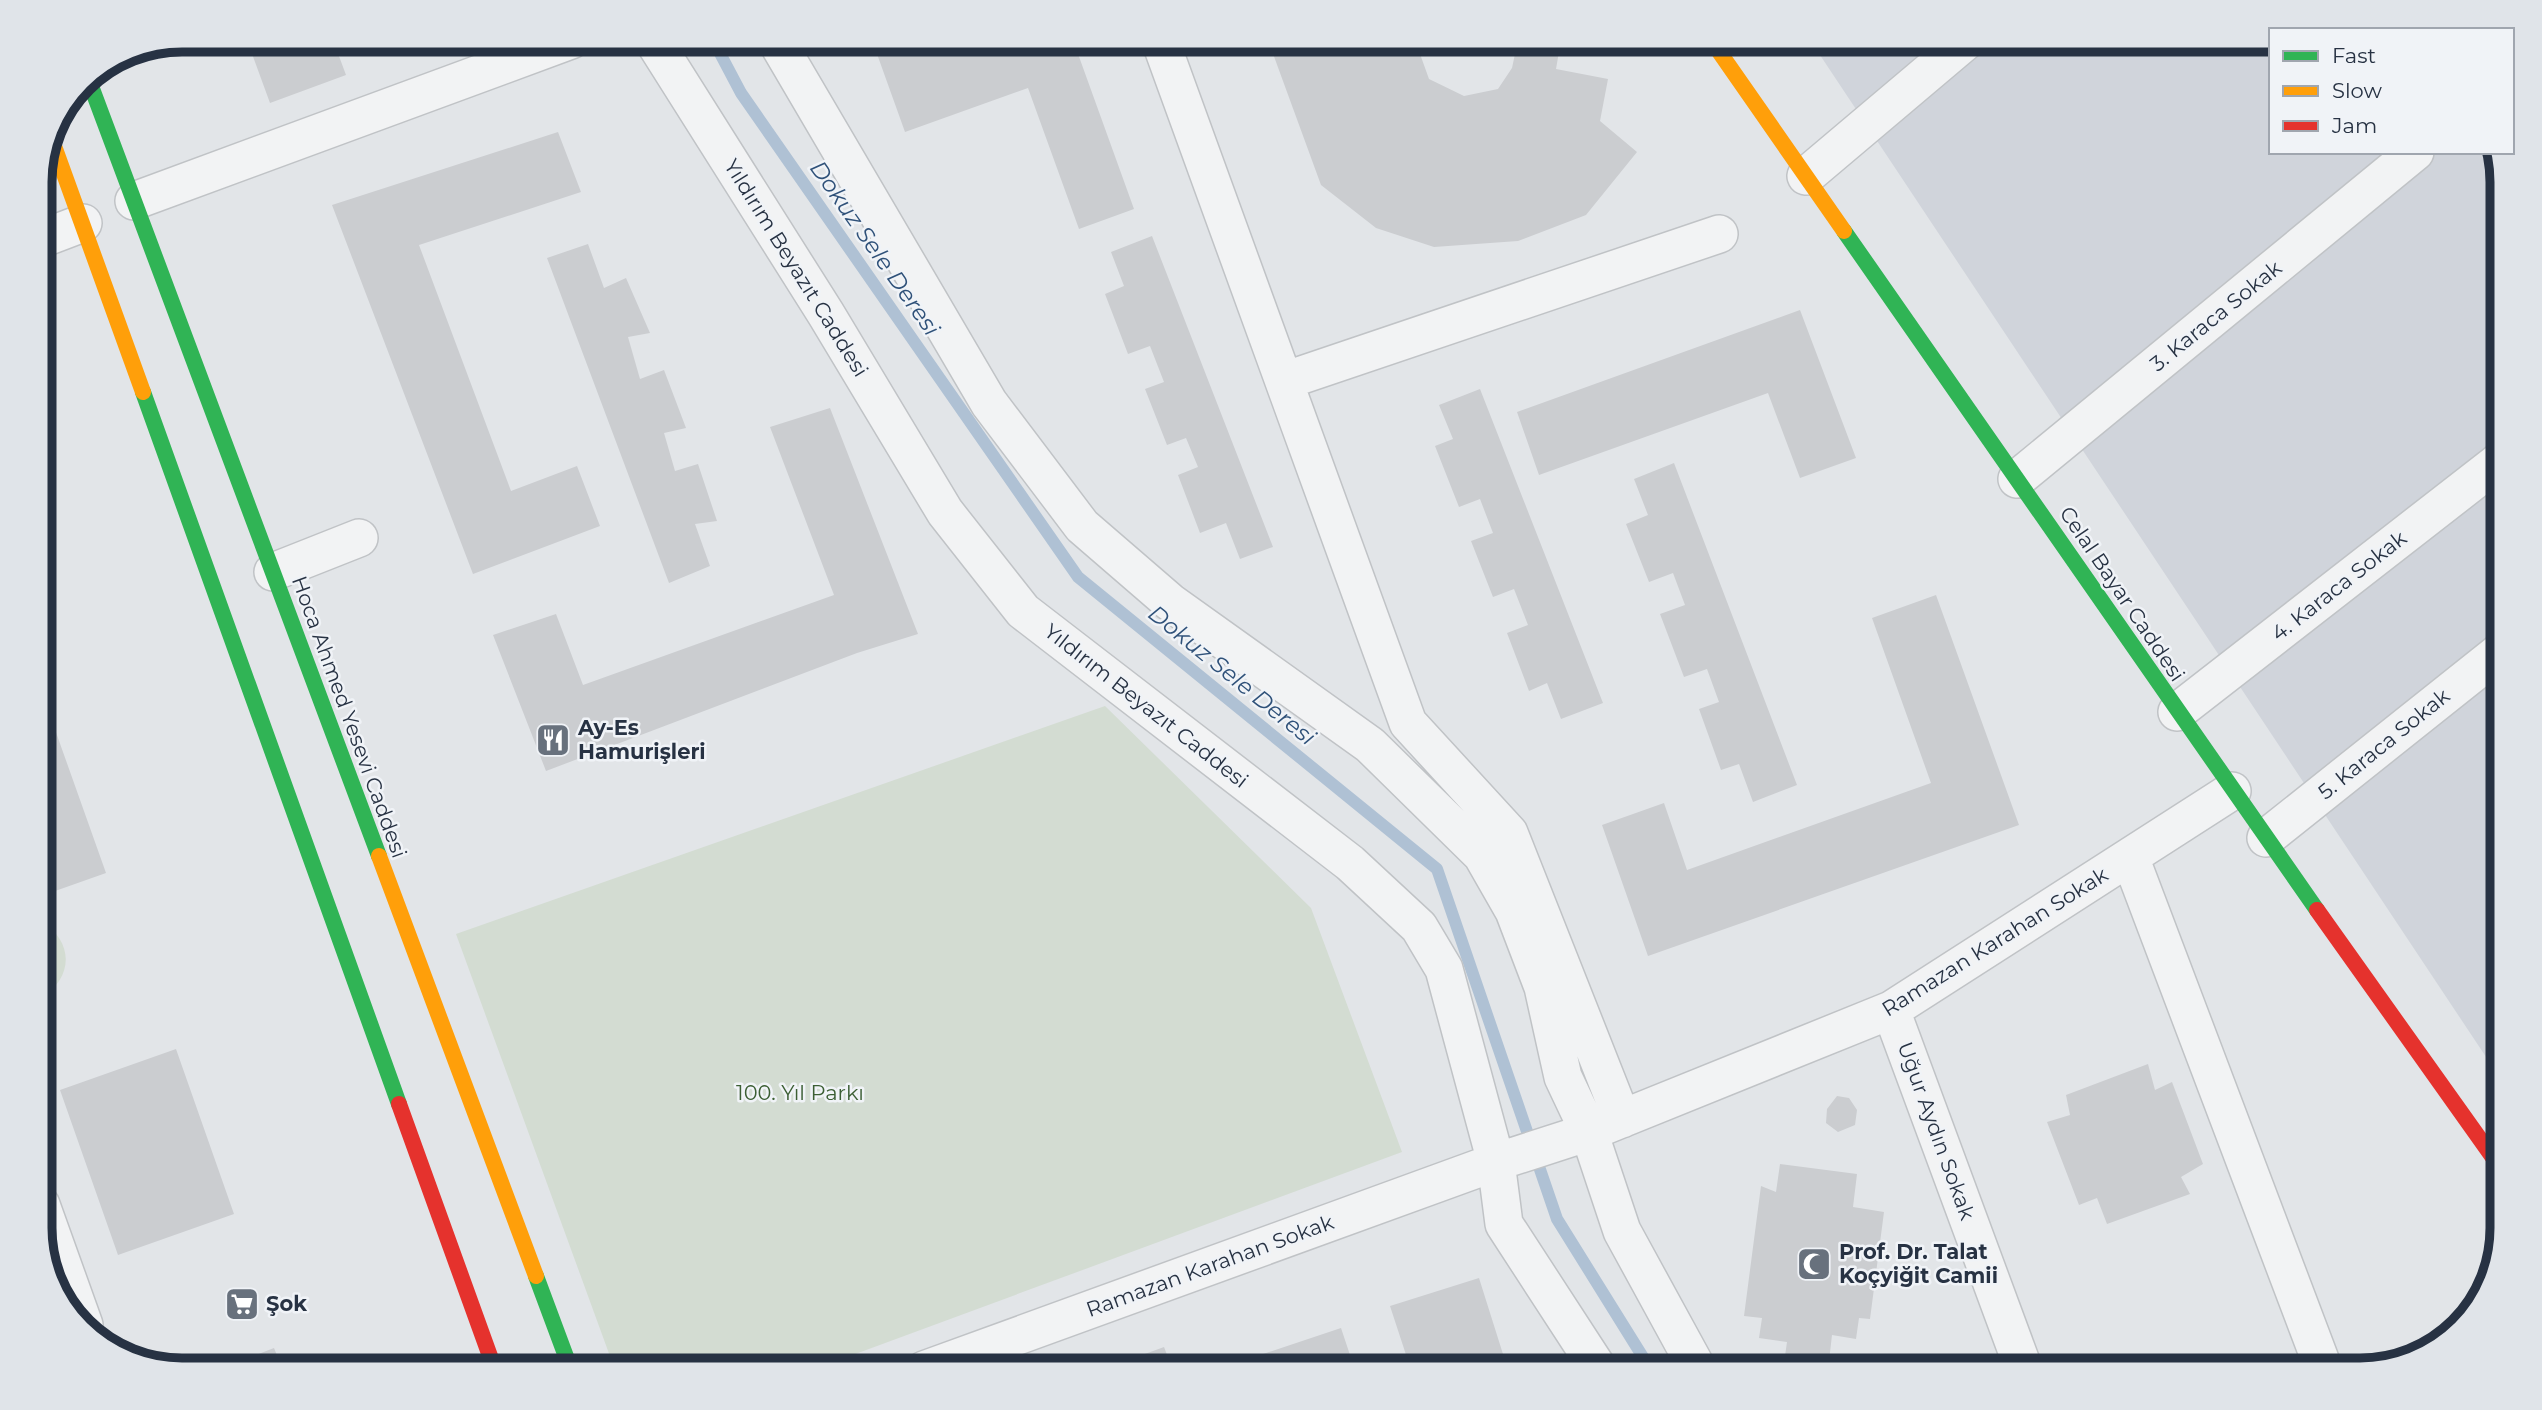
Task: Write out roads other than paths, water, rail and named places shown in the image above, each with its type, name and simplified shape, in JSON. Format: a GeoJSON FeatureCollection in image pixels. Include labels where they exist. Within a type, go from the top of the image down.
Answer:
{"type":"FeatureCollection","features":[{"type":"Feature","properties":{"kind":"street","name":"Celal Bayar Caddesi"},"geometry":{"type":"LineString","coordinates":[[1719,52],[2232,791],[2490,1147]]}},
{"type":"Feature","properties":{"kind":"street"},"geometry":{"type":"LineString","coordinates":[[1806,176],[1953,52]]}},
{"type":"Feature","properties":{"kind":"street"},"geometry":{"type":"LineString","coordinates":[[134,201],[536,53]]}},
{"type":"Feature","properties":{"kind":"street","name":"Yıldırım Beyazıt Caddesi"},"geometry":{"type":"LineString","coordinates":[[661,53],[827,314],[945,512],[1023,611],[1350,863],[1419,927],[1444,969],[1496,1162],[1504,1224],[1592,1358]]}},
{"type":"Feature","properties":{"kind":"street"},"geometry":{"type":"LineString","coordinates":[[783,53],[989,403],[1083,526],[1170,602],[1370,745],[1482,855],[1514,911],[1538,974],[1563,1077],[1605,1126]]}},
{"type":"Feature","properties":{"kind":"street"},"geometry":{"type":"LineString","coordinates":[[1165,53],[1408,723],[1509,833],[1605,1126],[1622,1231],[1691,1358]]}},
{"type":"Feature","properties":{"kind":"street","name":"Hoca Ahmed Yesevi Caddesi"},"geometry":{"type":"LineString","coordinates":[[92,90],[567,1358]]}},
{"type":"Feature","properties":{"kind":"street"},"geometry":{"type":"LineString","coordinates":[[56,152],[491,1358]]}},
{"type":"Feature","properties":{"kind":"street","name":"3. Karaca Sokak"},"geometry":{"type":"LineString","coordinates":[[2017,479],[2413,154]]}},
{"type":"Feature","properties":{"kind":"street"},"geometry":{"type":"LineString","coordinates":[[53,234],[83,223]]}},
{"type":"Feature","properties":{"kind":"street"},"geometry":{"type":"LineString","coordinates":[[1284,381],[1719,234]]}},
{"type":"Feature","properties":{"kind":"street","name":"4. Karaca Sokak"},"geometry":{"type":"LineString","coordinates":[[2177,712],[2489,469]]}},
{"type":"Feature","properties":{"kind":"street"},"geometry":{"type":"LineString","coordinates":[[273,572],[359,538]]}},
{"type":"Feature","properties":{"kind":"street","name":"5. Karaca Sokak"},"geometry":{"type":"LineString","coordinates":[[2266,838],[2489,660]]}},
{"type":"Feature","properties":{"kind":"street","name":"Ramazan Karahan Sokak"},"geometry":{"type":"LineString","coordinates":[[957,1358],[1496,1162],[1605,1126],[1891,1010],[2232,791]]}},
{"type":"Feature","properties":{"kind":"street"},"geometry":{"type":"LineString","coordinates":[[2130,857],[2319,1358]]}},
{"type":"Feature","properties":{"kind":"street","name":"Uğur Aydın Sokak"},"geometry":{"type":"LineString","coordinates":[[1891,1010],[2020,1358]]}},
{"type":"Feature","properties":{"kind":"street"},"geometry":{"type":"LineString","coordinates":[[53,1240],[76,1302]]}},
{"type":"Feature","properties":{"kind":"waterway","name":"Dokuz Sele Deresi"},"geometry":{"type":"LineString","coordinates":[[720,53],[741,93],[1078,577],[1437,869],[1557,1219],[1644,1358]]}},
{"type":"Feature","properties":{"kind":"place","name":"Ay-Es Hamurişleri"},"geometry":{"type":"Point","coordinates":[553,740]}},
{"type":"Feature","properties":{"kind":"place","name":"Prof. Dr. Talat Koçyiğit Camii"},"geometry":{"type":"Point","coordinates":[1814,1264]}},
{"type":"Feature","properties":{"kind":"place","name":"Şok"},"geometry":{"type":"Point","coordinates":[242,1304]}},
{"type":"Feature","properties":{"kind":"park label","name":"100. Yıl Parkı"},"geometry":{"type":"Point","coordinates":[800,1093]}}]}
